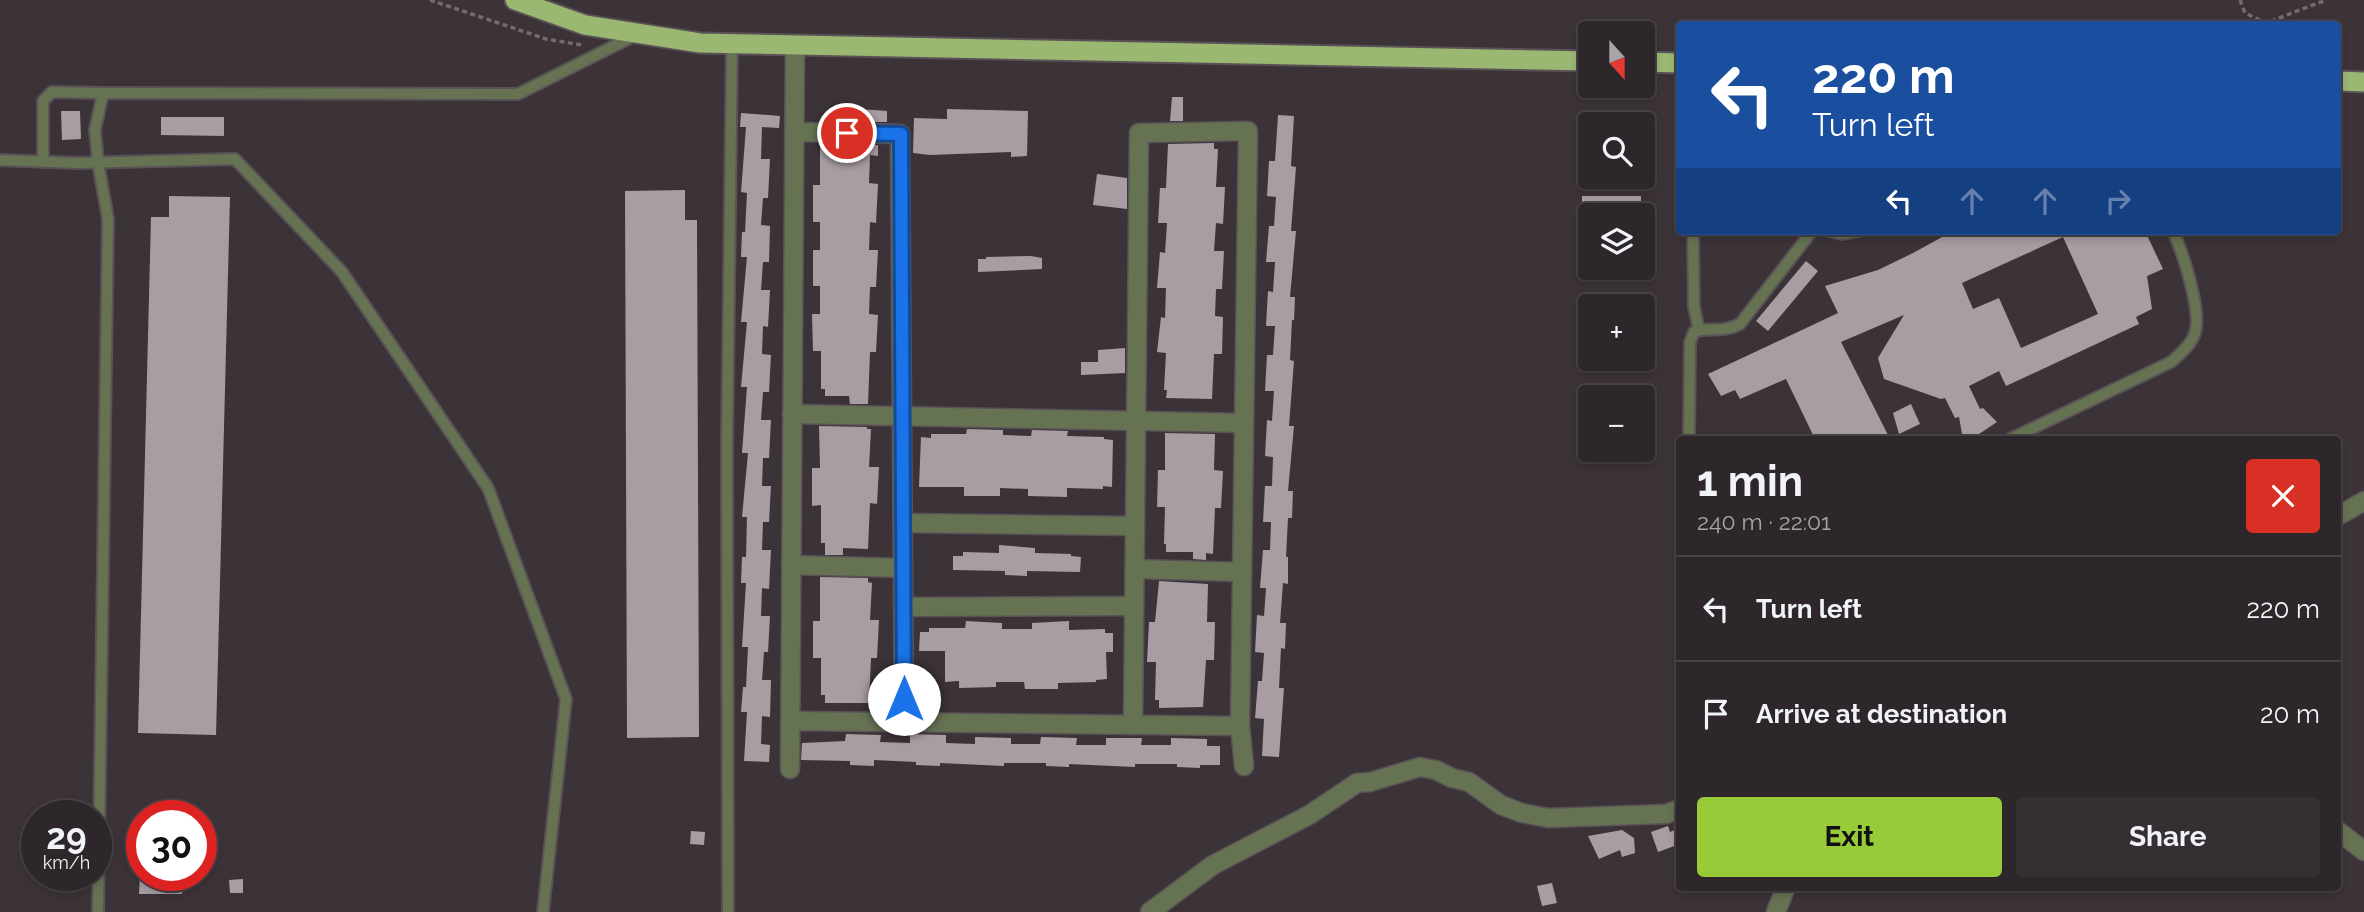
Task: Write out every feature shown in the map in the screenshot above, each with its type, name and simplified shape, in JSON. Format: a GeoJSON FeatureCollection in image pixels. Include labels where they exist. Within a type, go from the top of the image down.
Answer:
{"type":"FeatureCollection","features":[{"type":"Feature","properties":{"kind":"highway"},"geometry":{"type":"LineString","coordinates":[[515,0],[585,25],[700,43],[1578,61]]}},
{"type":"Feature","properties":{"kind":"highway"},"geometry":{"type":"LineString","coordinates":[[1656,62],[1676,63]]}},
{"type":"Feature","properties":{"kind":"highway"},"geometry":{"type":"LineString","coordinates":[[2341,81],[2364,82]]}},
{"type":"Feature","properties":{"kind":"street"},"geometry":{"type":"LineString","coordinates":[[790,769],[795,46]]}},
{"type":"Feature","properties":{"kind":"street"},"geometry":{"type":"LineString","coordinates":[[1133,725],[1139,133],[1248,131],[1240,726],[1244,766]]}},
{"type":"Feature","properties":{"kind":"street"},"geometry":{"type":"LineString","coordinates":[[794,132],[901,134],[904,723]]}},
{"type":"Feature","properties":{"kind":"street"},"geometry":{"type":"LineString","coordinates":[[792,414],[1244,423]]}},
{"type":"Feature","properties":{"kind":"street"},"geometry":{"type":"LineString","coordinates":[[2341,514],[2364,501]]}},
{"type":"Feature","properties":{"kind":"street"},"geometry":{"type":"LineString","coordinates":[[903,523],[1135,526]]}},
{"type":"Feature","properties":{"kind":"street"},"geometry":{"type":"LineString","coordinates":[[792,565],[903,568]]}},
{"type":"Feature","properties":{"kind":"street"},"geometry":{"type":"LineString","coordinates":[[1135,569],[1242,572]]}},
{"type":"Feature","properties":{"kind":"street"},"geometry":{"type":"LineString","coordinates":[[904,607],[1134,606]]}},
{"type":"Feature","properties":{"kind":"street"},"geometry":{"type":"LineString","coordinates":[[790,721],[1240,726]]}},
{"type":"Feature","properties":{"kind":"street"},"geometry":{"type":"LineString","coordinates":[[1150,912],[1213,865],[1309,815],[1357,783],[1370,782],[1420,767],[1469,782],[1501,804],[1522,813],[1548,818],[1666,814],[1676,810]]}},
{"type":"Feature","properties":{"kind":"street"},"geometry":{"type":"LineString","coordinates":[[2341,833],[2364,851]]}},
{"type":"Feature","properties":{"kind":"street"},"geometry":{"type":"LineString","coordinates":[[1776,912],[1784,891]]}},
{"type":"Feature","properties":{"kind":"lane"},"geometry":{"type":"LineString","coordinates":[[43,162],[43,102],[52,92],[518,94],[638,34]]}},
{"type":"Feature","properties":{"kind":"lane"},"geometry":{"type":"LineString","coordinates":[[729,912],[727,431],[732,44]]}},
{"type":"Feature","properties":{"kind":"lane"},"geometry":{"type":"LineString","coordinates":[[98,912],[108,219],[95,130],[103,93]]}},
{"type":"Feature","properties":{"kind":"lane"},"geometry":{"type":"LineString","coordinates":[[0,160],[98,162],[235,159],[342,272],[488,488],[566,699],[543,912]]}},
{"type":"Feature","properties":{"kind":"lane"},"geometry":{"type":"LineString","coordinates":[[1693,235],[1694,307],[1699,330]]}},
{"type":"Feature","properties":{"kind":"lane"},"geometry":{"type":"LineString","coordinates":[[1689,436],[1690,342],[1694,332],[1723,331],[1740,324],[1809,235]]}},
{"type":"Feature","properties":{"kind":"lane"},"geometry":{"type":"LineString","coordinates":[[2016,436],[2171,362],[2185,350],[2196,331],[2190,277],[2175,235]]}},
{"type":"Feature","properties":{"kind":"path"},"geometry":{"type":"LineString","coordinates":[[430,0],[546,39],[609,48]]}},
{"type":"Feature","properties":{"kind":"path"},"geometry":{"type":"LineString","coordinates":[[2239,0],[2245,13],[2262,21]]}},
{"type":"Feature","properties":{"kind":"path"},"geometry":{"type":"LineString","coordinates":[[2271,21],[2326,0]]}},
{"type":"Feature","properties":{"kind":"building"},"geometry":{"type":"Polygon","coordinates":[[[1172,97],[1183,97],[1183,121],[1170,121],[1172,97]]]}},
{"type":"Feature","properties":{"kind":"building"},"geometry":{"type":"Polygon","coordinates":[[[860,109],[887,111],[887,122],[859,122],[860,109]]]}},
{"type":"Feature","properties":{"kind":"building"},"geometry":{"type":"Polygon","coordinates":[[[947,109],[1028,111],[1027,156],[1011,157],[1011,152],[930,155],[913,153],[914,118],[947,119],[947,109]]]}},
{"type":"Feature","properties":{"kind":"building"},"geometry":{"type":"Polygon","coordinates":[[[61,111],[80,111],[81,139],[62,140],[61,111]]]}},
{"type":"Feature","properties":{"kind":"building"},"geometry":{"type":"Polygon","coordinates":[[[741,113],[780,116],[779,128],[762,127],[761,159],[770,159],[768,198],[763,198],[761,225],[770,226],[769,262],[763,262],[761,290],[770,290],[768,327],[763,326],[762,354],[771,355],[769,392],[763,392],[761,420],[771,420],[769,458],[763,458],[762,486],[771,486],[769,522],[763,522],[762,550],[771,550],[769,589],[762,588],[761,616],[770,616],[768,652],[764,652],[762,680],[771,680],[770,717],[762,716],[761,744],[770,745],[769,762],[744,761],[747,712],[741,712],[743,687],[746,687],[748,647],[742,647],[746,583],[741,583],[742,557],[746,557],[747,517],[742,517],[748,453],[742,453],[747,387],[741,387],[747,322],[741,322],[747,257],[741,257],[747,193],[741,192],[746,127],[740,127],[741,113]]]}},
{"type":"Feature","properties":{"kind":"building"},"geometry":{"type":"Polygon","coordinates":[[[1278,115],[1294,116],[1291,166],[1296,167],[1291,231],[1296,231],[1290,297],[1295,297],[1289,426],[1294,426],[1288,491],[1293,491],[1292,518],[1288,518],[1288,584],[1283,583],[1280,623],[1286,623],[1285,649],[1281,648],[1279,688],[1284,688],[1279,757],[1262,756],[1264,719],[1255,718],[1258,681],[1262,681],[1264,653],[1255,652],[1257,615],[1264,616],[1266,588],[1260,588],[1263,550],[1270,550],[1271,522],[1263,522],[1265,486],[1272,486],[1273,457],[1265,456],[1267,420],[1272,421],[1274,391],[1265,391],[1267,355],[1273,355],[1275,326],[1266,326],[1268,291],[1273,292],[1275,262],[1266,262],[1269,226],[1274,226],[1276,197],[1267,196],[1269,161],[1275,161],[1278,115]]]}},
{"type":"Feature","properties":{"kind":"building"},"geometry":{"type":"Polygon","coordinates":[[[161,117],[224,117],[224,136],[161,135],[161,117]]]}},
{"type":"Feature","properties":{"kind":"building"},"geometry":{"type":"Polygon","coordinates":[[[1214,143],[1214,149],[1218,149],[1216,187],[1225,187],[1223,224],[1216,223],[1214,251],[1224,251],[1222,289],[1216,289],[1215,316],[1223,317],[1222,354],[1214,354],[1212,399],[1166,398],[1166,353],[1157,352],[1161,317],[1165,318],[1166,288],[1157,288],[1160,252],[1165,253],[1167,223],[1158,223],[1160,188],[1166,188],[1168,144],[1214,143]]]}},
{"type":"Feature","properties":{"kind":"building"},"geometry":{"type":"Polygon","coordinates":[[[820,144],[878,145],[878,156],[870,155],[869,183],[878,184],[876,223],[870,222],[869,250],[878,250],[876,287],[870,287],[869,314],[878,315],[876,352],[870,352],[868,404],[850,404],[849,396],[825,396],[825,389],[821,389],[821,351],[813,351],[812,314],[820,314],[820,286],[813,286],[813,250],[820,250],[820,222],[813,222],[813,185],[820,185],[820,144]]]}},
{"type":"Feature","properties":{"kind":"building"},"geometry":{"type":"Polygon","coordinates":[[[1097,174],[1127,178],[1127,209],[1093,205],[1097,174]]]}},
{"type":"Feature","properties":{"kind":"building"},"geometry":{"type":"Polygon","coordinates":[[[685,190],[685,220],[697,220],[699,737],[627,738],[625,191],[685,190]]]}},
{"type":"Feature","properties":{"kind":"building"},"geometry":{"type":"Polygon","coordinates":[[[169,196],[230,197],[216,735],[138,733],[151,217],[169,217],[169,196]]]}},
{"type":"Feature","properties":{"kind":"building"},"geometry":{"type":"Polygon","coordinates":[[[1582,196],[1641,196],[1641,203],[1582,203],[1582,196]]]}},
{"type":"Feature","properties":{"kind":"building"},"geometry":{"type":"Polygon","coordinates":[[[1946,235],[2147,235],[2163,269],[2147,276],[2152,309],[2136,317],[2139,324],[2006,386],[1999,371],[1969,386],[1980,409],[1983,408],[1997,422],[1976,436],[1962,436],[1959,417],[1955,418],[1945,398],[1941,399],[1884,379],[1878,358],[1904,315],[1841,342],[1888,436],[1814,436],[1786,379],[1740,399],[1735,390],[1721,396],[1708,374],[1838,313],[1825,286],[1878,270],[1946,235]],[[2063,237],[1962,283],[1973,309],[1999,298],[2021,348],[2098,314],[2063,237]]]}},
{"type":"Feature","properties":{"kind":"building"},"geometry":{"type":"Polygon","coordinates":[[[1031,256],[1042,258],[1042,269],[978,272],[978,259],[1031,256]]]}},
{"type":"Feature","properties":{"kind":"building"},"geometry":{"type":"Polygon","coordinates":[[[1806,261],[1818,271],[1768,331],[1756,321],[1806,261]]]}},
{"type":"Feature","properties":{"kind":"building"},"geometry":{"type":"Polygon","coordinates":[[[1125,348],[1125,373],[1081,375],[1081,362],[1098,362],[1098,350],[1125,348]]]}},
{"type":"Feature","properties":{"kind":"building"},"geometry":{"type":"Polygon","coordinates":[[[1911,404],[1920,424],[1899,434],[1893,413],[1911,404]]]}},
{"type":"Feature","properties":{"kind":"building"},"geometry":{"type":"Polygon","coordinates":[[[819,426],[871,429],[869,467],[879,467],[877,504],[870,503],[868,549],[843,548],[843,555],[825,555],[825,543],[821,543],[821,505],[812,506],[812,468],[820,468],[819,426]]]}},
{"type":"Feature","properties":{"kind":"building"},"geometry":{"type":"Polygon","coordinates":[[[967,429],[1003,430],[1003,435],[1031,436],[1032,430],[1068,431],[1067,436],[1104,437],[1113,440],[1112,487],[1067,488],[1067,497],[1028,496],[1028,489],[1000,488],[1000,496],[964,496],[964,487],[919,487],[921,437],[931,438],[931,434],[966,434],[967,429]]]}},
{"type":"Feature","properties":{"kind":"building"},"geometry":{"type":"Polygon","coordinates":[[[1165,433],[1215,434],[1214,470],[1223,471],[1221,508],[1215,508],[1213,554],[1206,553],[1206,560],[1193,559],[1193,552],[1166,552],[1165,507],[1157,507],[1158,470],[1165,470],[1165,433]]]}},
{"type":"Feature","properties":{"kind":"building"},"geometry":{"type":"Polygon","coordinates":[[[999,545],[1035,548],[1035,553],[1071,554],[1081,557],[1080,572],[1027,571],[1027,576],[1005,575],[1005,571],[953,570],[953,556],[963,556],[963,552],[999,553],[999,545]]]}},
{"type":"Feature","properties":{"kind":"building"},"geometry":{"type":"Polygon","coordinates":[[[820,577],[868,578],[868,582],[872,583],[870,620],[879,620],[877,658],[871,658],[869,703],[825,703],[825,695],[821,695],[821,658],[813,658],[813,621],[820,621],[820,577]]]}},
{"type":"Feature","properties":{"kind":"building"},"geometry":{"type":"Polygon","coordinates":[[[1159,581],[1208,584],[1207,622],[1215,622],[1214,660],[1206,660],[1203,707],[1159,708],[1159,700],[1155,700],[1156,662],[1147,662],[1149,622],[1155,622],[1159,581]]]}},
{"type":"Feature","properties":{"kind":"building"},"geometry":{"type":"Polygon","coordinates":[[[966,621],[1002,623],[1002,629],[1032,629],[1032,623],[1069,621],[1069,630],[1105,629],[1105,633],[1113,633],[1113,652],[1106,652],[1107,679],[1058,683],[1058,689],[1025,689],[1024,682],[996,682],[996,687],[959,688],[959,681],[945,682],[945,651],[919,651],[920,632],[929,632],[929,628],[965,628],[966,621]]]}},
{"type":"Feature","properties":{"kind":"building"},"geometry":{"type":"Polygon","coordinates":[[[846,734],[881,735],[880,742],[910,743],[910,734],[946,735],[946,743],[975,744],[975,737],[1011,738],[1011,744],[1040,744],[1041,737],[1077,738],[1076,745],[1106,745],[1106,738],[1142,738],[1141,745],[1171,745],[1171,738],[1207,739],[1207,746],[1220,746],[1220,765],[1200,765],[1200,768],[1177,767],[1177,764],[1135,764],[1135,767],[1069,764],[1069,767],[1046,766],[1046,763],[1004,763],[1004,766],[940,763],[940,766],[874,760],[874,766],[850,765],[850,761],[801,760],[802,743],[845,741],[846,734]]]}},
{"type":"Feature","properties":{"kind":"building"},"geometry":{"type":"Polygon","coordinates":[[[1668,826],[1670,832],[1676,829],[1676,845],[1658,852],[1651,832],[1668,826]]]}},
{"type":"Feature","properties":{"kind":"building"},"geometry":{"type":"Polygon","coordinates":[[[1622,830],[1634,838],[1635,853],[1622,857],[1620,850],[1599,859],[1588,836],[1622,830]]]}},
{"type":"Feature","properties":{"kind":"building"},"geometry":{"type":"Polygon","coordinates":[[[691,831],[705,832],[704,845],[690,844],[691,831]]]}},
{"type":"Feature","properties":{"kind":"building"},"geometry":{"type":"Polygon","coordinates":[[[243,879],[243,893],[230,893],[229,880],[243,879]]]}},
{"type":"Feature","properties":{"kind":"building"},"geometry":{"type":"Polygon","coordinates":[[[1552,883],[1557,903],[1542,906],[1537,886],[1552,883]]]}},
{"type":"Feature","properties":{"kind":"building"},"geometry":{"type":"Polygon","coordinates":[[[139,891],[182,891],[182,894],[139,894],[139,891]]]}},
{"type":"Feature","properties":{"kind":"route"},"geometry":{"type":"LineString","coordinates":[[847,133],[901,134],[904,699]]}}]}
